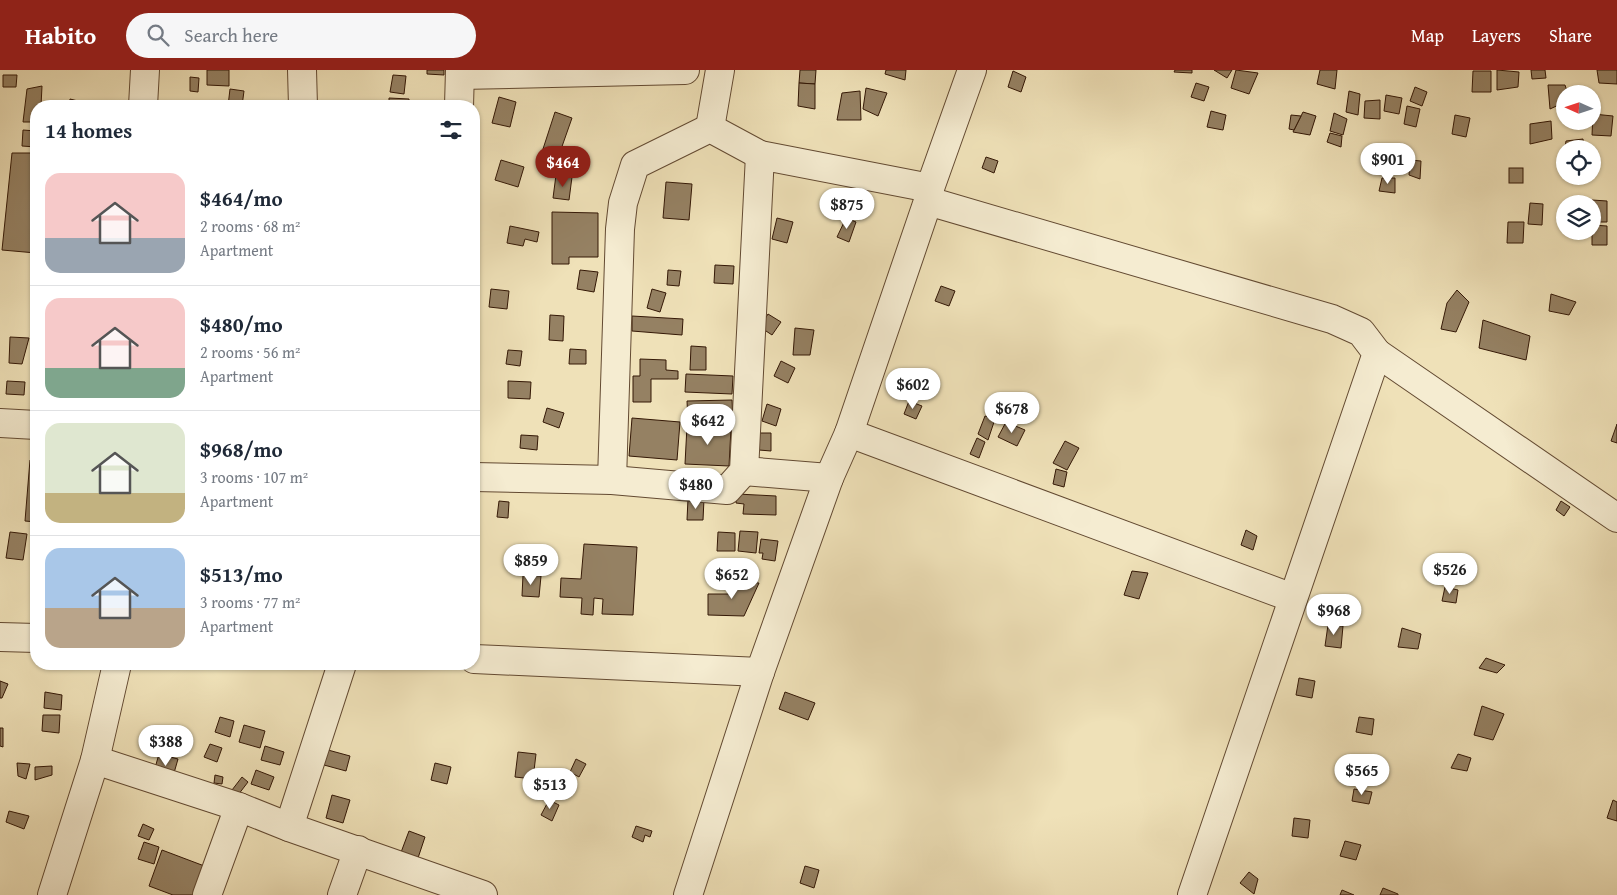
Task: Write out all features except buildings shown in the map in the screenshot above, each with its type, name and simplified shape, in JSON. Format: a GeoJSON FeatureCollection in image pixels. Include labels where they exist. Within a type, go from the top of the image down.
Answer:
{"type":"FeatureCollection","features":[{"type":"Feature","properties":{"kind":"street"},"geometry":{"type":"LineString","coordinates":[[143,100],[145,70]]}},
{"type":"Feature","properties":{"kind":"street"},"geometry":{"type":"LineString","coordinates":[[302,70],[303,100]]}},
{"type":"Feature","properties":{"kind":"street"},"geometry":{"type":"LineString","coordinates":[[459,100],[460,72],[685,70]]}},
{"type":"Feature","properties":{"kind":"street"},"geometry":{"type":"LineString","coordinates":[[710,128],[720,70]]}},
{"type":"Feature","properties":{"kind":"street"},"geometry":{"type":"LineString","coordinates":[[688,895],[760,672],[829,478],[849,433],[972,70]]}},
{"type":"Feature","properties":{"kind":"street"},"geometry":{"type":"LineString","coordinates":[[710,128],[760,155],[929,195],[1332,319],[1361,332],[1377,353],[1617,518]]}},
{"type":"Feature","properties":{"kind":"street"},"geometry":{"type":"LineString","coordinates":[[612,480],[620,229],[623,203],[636,165],[710,128]]}},
{"type":"Feature","properties":{"kind":"street"},"geometry":{"type":"LineString","coordinates":[[480,477],[612,480],[727,490],[744,471],[760,155]]}},
{"type":"Feature","properties":{"kind":"street"},"geometry":{"type":"LineString","coordinates":[[1192,895],[1377,353]]}},
{"type":"Feature","properties":{"kind":"street"},"geometry":{"type":"LineString","coordinates":[[0,423],[30,424]]}},
{"type":"Feature","properties":{"kind":"street"},"geometry":{"type":"LineString","coordinates":[[849,433],[1293,598]]}},
{"type":"Feature","properties":{"kind":"street"},"geometry":{"type":"LineString","coordinates":[[744,471],[829,478]]}},
{"type":"Feature","properties":{"kind":"street"},"geometry":{"type":"LineString","coordinates":[[0,636],[30,638]]}},
{"type":"Feature","properties":{"kind":"street"},"geometry":{"type":"LineString","coordinates":[[480,659],[760,672]]}},
{"type":"Feature","properties":{"kind":"street"},"geometry":{"type":"LineString","coordinates":[[52,895],[95,760],[116,670]]}},
{"type":"Feature","properties":{"kind":"street"},"geometry":{"type":"LineString","coordinates":[[289,827],[340,670]]}},
{"type":"Feature","properties":{"kind":"street"},"geometry":{"type":"LineString","coordinates":[[95,760],[239,807],[289,827],[480,894]]}},
{"type":"Feature","properties":{"kind":"street"},"geometry":{"type":"LineString","coordinates":[[207,895],[239,807]]}},
{"type":"Feature","properties":{"kind":"street"},"geometry":{"type":"LineString","coordinates":[[342,895],[358,850]]}}]}
